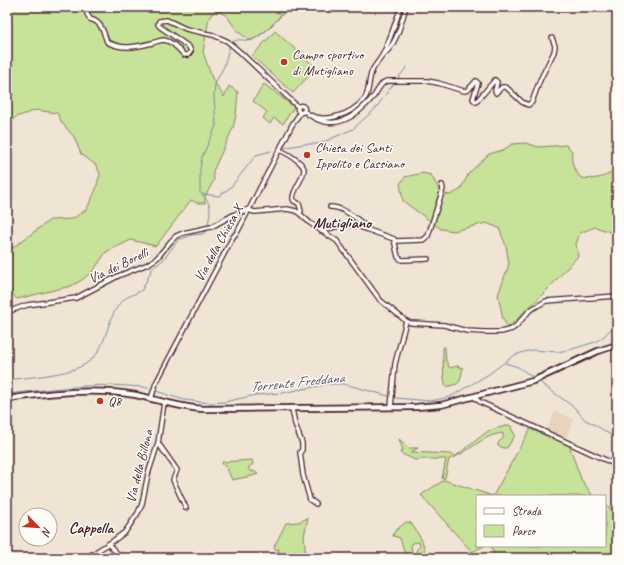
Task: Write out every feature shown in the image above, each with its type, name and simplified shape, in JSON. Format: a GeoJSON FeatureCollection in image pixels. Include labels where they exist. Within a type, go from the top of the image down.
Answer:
{"type":"FeatureCollection","features":[{"type":"Feature","properties":{"kind":"main road"},"geometry":{"type":"LineString","coordinates":[[7,399],[80,391],[119,393],[151,397],[164,402],[194,409],[292,409],[441,405],[540,379],[598,351],[617,345]]}},
{"type":"Feature","properties":{"kind":"street"},"geometry":{"type":"LineString","coordinates":[[88,7],[87,14],[90,19],[97,21],[107,42],[119,47],[135,47],[163,40],[172,44],[184,55],[188,55],[191,51],[189,47],[159,26],[159,21],[164,19],[186,29],[227,41],[298,107],[303,106],[304,108],[302,112],[318,117],[336,117],[349,112],[356,107],[368,93],[372,70],[393,43],[406,7]]}},
{"type":"Feature","properties":{"kind":"street"},"geometry":{"type":"LineString","coordinates":[[382,56],[401,7]]}},
{"type":"Feature","properties":{"kind":"street"},"geometry":{"type":"LineString","coordinates":[[308,114],[325,123],[336,123],[346,120],[369,101],[384,82],[388,81],[427,81],[464,91],[468,90],[476,81],[478,83],[473,99],[476,102],[495,80],[497,82],[495,92],[502,87],[506,87],[528,106],[532,102],[540,80],[554,52],[555,46],[552,38]]}},
{"type":"Feature","properties":{"kind":"street","name":"Via della Chiesa X"},"geometry":{"type":"LineString","coordinates":[[151,397],[156,383],[233,237],[238,231],[280,150],[302,112]]}},
{"type":"Feature","properties":{"kind":"street"},"geometry":{"type":"LineString","coordinates":[[280,150],[289,155],[304,168],[293,196],[294,201],[299,204],[301,211],[299,213]]}},
{"type":"Feature","properties":{"kind":"street"},"geometry":{"type":"LineString","coordinates":[[321,231],[342,225],[357,226],[394,239],[395,241],[423,240],[428,236],[443,189],[442,185]]}},
{"type":"Feature","properties":{"kind":"street"},"geometry":{"type":"LineString","coordinates":[[330,207],[336,207],[360,221],[363,224],[363,228]]}},
{"type":"Feature","properties":{"kind":"street"},"geometry":{"type":"LineString","coordinates":[[249,209],[255,212],[287,210],[296,211],[299,213],[341,246],[372,291],[380,300],[406,321],[411,323],[444,325],[467,331],[501,332],[512,329],[530,310],[546,301],[617,296]]}},
{"type":"Feature","properties":{"kind":"street","name":"Via dei Borelli"},"geometry":{"type":"LineString","coordinates":[[7,312],[27,305],[76,298],[118,276],[148,264],[157,258],[176,236],[183,233],[209,228],[235,214],[249,209]]}},
{"type":"Feature","properties":{"kind":"street"},"geometry":{"type":"LineString","coordinates":[[395,241],[398,257],[402,260],[428,259]]}},
{"type":"Feature","properties":{"kind":"street"},"geometry":{"type":"LineString","coordinates":[[391,407],[395,364],[406,321]]}},
{"type":"Feature","properties":{"kind":"street"},"geometry":{"type":"LineString","coordinates":[[474,397],[480,402],[614,464],[617,471]]}},
{"type":"Feature","properties":{"kind":"street","name":"Via della Billona"},"geometry":{"type":"LineString","coordinates":[[86,558],[125,532],[135,519],[140,509],[144,498],[148,474],[158,443],[164,402]]}},
{"type":"Feature","properties":{"kind":"street"},"geometry":{"type":"LineString","coordinates":[[292,409],[295,424],[302,443],[302,450],[300,452],[303,475],[310,500],[316,504]]}},
{"type":"Feature","properties":{"kind":"street"},"geometry":{"type":"LineString","coordinates":[[158,443],[177,470],[173,480],[186,508]]}},
{"type":"Feature","properties":{"kind":"street"},"geometry":{"type":"LineString","coordinates":[[108,544],[122,558]]}},
{"type":"Feature","properties":{"kind":"shaded area"},"geometry":{"type":"Polygon","coordinates":[[[555,411],[574,419],[565,439],[547,430],[555,411]]]}},
{"type":"Feature","properties":{"kind":"green space"},"geometry":{"type":"Polygon","coordinates":[[[7,7],[290,7],[268,29],[251,41],[237,31],[227,16],[215,10],[209,18],[203,52],[212,78],[224,97],[229,86],[238,92],[233,128],[213,171],[214,180],[205,197],[205,203],[197,203],[191,200],[156,246],[131,240],[106,252],[94,270],[82,280],[71,286],[17,299],[7,288],[7,252],[50,220],[72,219],[86,210],[95,192],[100,174],[96,165],[81,154],[74,137],[62,123],[57,113],[36,110],[16,117],[7,124],[7,7]]]}},
{"type":"Feature","properties":{"kind":"green space","name":"Campo sportivo di Mutigliano"},"geometry":{"type":"Polygon","coordinates":[[[275,31],[316,68],[293,93],[252,56],[275,31]]]}},
{"type":"Feature","properties":{"kind":"green space"},"geometry":{"type":"Polygon","coordinates":[[[264,84],[294,107],[283,124],[274,118],[270,124],[263,118],[267,112],[253,101],[264,84]]]}},
{"type":"Feature","properties":{"kind":"green space"},"geometry":{"type":"Polygon","coordinates":[[[525,143],[539,147],[566,145],[572,151],[573,165],[581,178],[591,179],[606,176],[617,166],[617,234],[595,227],[580,233],[576,244],[578,256],[549,288],[508,328],[503,319],[498,295],[509,264],[506,246],[499,228],[486,223],[454,231],[441,229],[403,201],[400,184],[405,177],[423,173],[431,175],[441,193],[450,195],[460,190],[469,173],[489,154],[503,150],[512,144],[525,143]]]}},
{"type":"Feature","properties":{"kind":"green space"},"geometry":{"type":"Polygon","coordinates":[[[443,347],[445,347],[446,361],[450,368],[457,366],[463,368],[460,381],[457,384],[446,387],[444,374],[443,347]]]}},
{"type":"Feature","properties":{"kind":"green space"},"geometry":{"type":"Polygon","coordinates":[[[509,425],[511,426],[515,435],[507,448],[498,446],[498,443],[503,438],[503,433],[495,434],[456,456],[488,431],[509,425]]]}},
{"type":"Feature","properties":{"kind":"green space"},"geometry":{"type":"Polygon","coordinates":[[[530,429],[569,445],[581,479],[592,495],[494,495],[530,429]]]}},
{"type":"Feature","properties":{"kind":"green space"},"geometry":{"type":"Polygon","coordinates":[[[399,439],[409,448],[418,448],[411,452],[449,454],[456,456],[449,459],[445,478],[442,479],[446,459],[415,460],[400,453],[403,450],[399,439]]]}},
{"type":"Feature","properties":{"kind":"green space"},"geometry":{"type":"Polygon","coordinates":[[[252,460],[253,464],[248,468],[251,472],[254,471],[258,474],[232,480],[226,466],[223,465],[222,462],[252,460]]]}},
{"type":"Feature","properties":{"kind":"green space"},"geometry":{"type":"Polygon","coordinates":[[[444,480],[490,495],[476,495],[476,547],[482,547],[472,552],[421,495],[444,480]]]}},
{"type":"Feature","properties":{"kind":"green space"},"geometry":{"type":"Polygon","coordinates":[[[606,506],[610,508],[617,515],[617,558],[496,558],[491,547],[606,547],[606,506]]]}},
{"type":"Feature","properties":{"kind":"green space"},"geometry":{"type":"Polygon","coordinates":[[[308,518],[304,536],[306,558],[294,558],[291,554],[283,554],[284,558],[277,558],[276,555],[278,555],[279,549],[276,550],[274,547],[286,523],[298,522],[308,518]]]}},
{"type":"Feature","properties":{"kind":"green space"},"geometry":{"type":"Polygon","coordinates":[[[406,522],[411,523],[420,538],[424,546],[424,555],[419,556],[415,554],[420,546],[419,542],[413,543],[411,546],[413,558],[406,558],[400,538],[393,536],[394,532],[406,522]]]}},
{"type":"Feature","properties":{"kind":"waterway"},"geometry":{"type":"LineString","coordinates":[[233,42],[238,40],[251,40],[261,35],[275,22],[284,7]]}},
{"type":"Feature","properties":{"kind":"waterway"},"geometry":{"type":"LineString","coordinates":[[207,227],[210,208],[200,192],[200,169],[202,157],[216,126],[214,96],[215,84],[224,66],[230,45]]}},
{"type":"Feature","properties":{"kind":"waterway"},"geometry":{"type":"LineString","coordinates":[[398,78],[407,67]]}},
{"type":"Feature","properties":{"kind":"waterway"},"geometry":{"type":"LineString","coordinates":[[282,148],[304,144],[319,144],[353,129],[375,109],[395,82]]}},
{"type":"Feature","properties":{"kind":"waterway"},"geometry":{"type":"LineString","coordinates":[[202,194],[219,196],[231,187],[256,155],[271,151]]}},
{"type":"Feature","properties":{"kind":"waterway"},"geometry":{"type":"LineString","coordinates":[[7,380],[60,373],[80,367],[87,363],[99,350],[112,317],[121,302],[142,290],[152,269],[164,259],[178,240],[192,235],[203,234],[206,230]]}},
{"type":"Feature","properties":{"kind":"waterway"},"geometry":{"type":"LineString","coordinates":[[617,313],[617,322]]}},
{"type":"Feature","properties":{"kind":"waterway","name":"Torrente Freddana"},"geometry":{"type":"LineString","coordinates":[[156,391],[184,400],[210,403],[224,402],[256,395],[282,393],[329,384],[344,384],[396,398],[430,401],[450,397],[489,374],[513,356],[533,350],[557,352],[569,350],[595,342],[603,337],[617,323]]}},
{"type":"Feature","properties":{"kind":"waterway"},"geometry":{"type":"LineString","coordinates":[[505,363],[518,367],[534,378]]}},
{"type":"Feature","properties":{"kind":"waterway"},"geometry":{"type":"LineString","coordinates":[[538,381],[575,408],[584,419],[617,439]]}},
{"type":"Feature","properties":{"kind":"waterway","name":"Torrente Freddana"},"geometry":{"type":"LineString","coordinates":[[7,394],[98,385],[141,387],[153,390]]}},
{"type":"Feature","properties":{"kind":"place","name":"Campo sportivo di Mutigliano"},"geometry":{"type":"Point","coordinates":[284,62]}},
{"type":"Feature","properties":{"kind":"place","name":"Chiesa dei Santi Ippolito e Cassiano"},"geometry":{"type":"Point","coordinates":[307,155]}},
{"type":"Feature","properties":{"kind":"place","name":"Q8"},"geometry":{"type":"Point","coordinates":[100,401]}},
{"type":"Feature","properties":{"kind":"district","name":"Mutigliano"},"geometry":{"type":"Point","coordinates":[342,222]}},
{"type":"Feature","properties":{"kind":"district","name":"Cappella"},"geometry":{"type":"Point","coordinates":[91,527]}}]}
